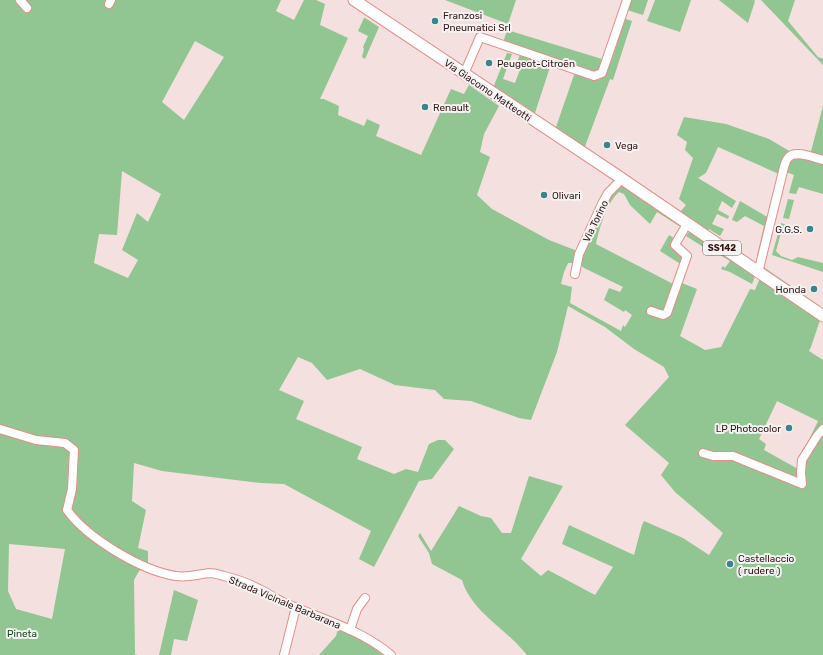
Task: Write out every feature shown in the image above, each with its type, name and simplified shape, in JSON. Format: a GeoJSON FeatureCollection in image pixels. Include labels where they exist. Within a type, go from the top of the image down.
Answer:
{"type":"FeatureCollection","features":[{"type":"Feature","properties":{"kind":"main road","name":"Via Giacomo Matteotti"},"geometry":{"type":"LineString","coordinates":[[354,0],[622,179]]}},
{"type":"Feature","properties":{"kind":"main road","name":"SS142"},"geometry":{"type":"LineString","coordinates":[[622,179],[823,316]]}},
{"type":"Feature","properties":{"kind":"street"},"geometry":{"type":"LineString","coordinates":[[20,0],[27,8]]}},
{"type":"Feature","properties":{"kind":"street"},"geometry":{"type":"LineString","coordinates":[[464,74],[480,37],[594,76],[598,75],[602,73],[627,0]]}},
{"type":"Feature","properties":{"kind":"street"},"geometry":{"type":"LineString","coordinates":[[758,272],[784,167],[788,157],[794,154],[806,155],[823,160]]}},
{"type":"Feature","properties":{"kind":"street","name":"Via Torino"},"geometry":{"type":"LineString","coordinates":[[575,274],[579,254],[602,204],[608,193],[622,179]]}},
{"type":"Feature","properties":{"kind":"street"},"geometry":{"type":"LineString","coordinates":[[651,310],[663,315],[667,313],[687,256],[675,245],[687,224]]}},
{"type":"Feature","properties":{"kind":"street","name":"Strada Vicinale Barbarana"},"geometry":{"type":"LineString","coordinates":[[0,428],[36,440],[65,443],[74,450],[72,489],[67,510],[74,521],[118,553],[142,566],[163,573],[187,577],[211,573],[241,581],[365,637],[391,655]]}},
{"type":"Feature","properties":{"kind":"street"},"geometry":{"type":"LineString","coordinates":[[703,452],[713,456],[733,456],[802,484],[802,460],[816,436],[823,429]]}},
{"type":"Feature","properties":{"kind":"street"},"geometry":{"type":"LineString","coordinates":[[350,630],[357,609],[365,598]]}},
{"type":"Feature","properties":{"kind":"street"},"geometry":{"type":"LineString","coordinates":[[284,655],[296,607]]}},
{"type":"Feature","properties":{"kind":"green space","name":"Pineta"},"geometry":{"type":"Polygon","coordinates":[[[0,0],[281,0],[276,11],[294,20],[304,0],[316,0],[325,4],[320,25],[348,38],[320,99],[324,99],[339,106],[338,115],[364,126],[367,119],[380,125],[376,136],[421,155],[451,89],[464,94],[469,85],[499,106],[484,134],[480,152],[490,157],[477,195],[492,209],[549,240],[580,252],[610,194],[621,184],[681,224],[679,226],[657,212],[650,224],[630,205],[624,194],[619,192],[607,209],[601,224],[596,244],[675,285],[682,283],[697,289],[680,336],[705,350],[721,347],[750,289],[755,290],[760,278],[820,320],[809,351],[823,360],[823,427],[805,448],[818,421],[777,401],[759,439],[766,444],[764,450],[798,469],[823,433],[823,655],[527,655],[476,605],[465,589],[462,580],[432,564],[429,553],[418,536],[420,533],[431,551],[459,506],[481,516],[491,518],[502,533],[511,533],[529,476],[563,486],[521,559],[541,576],[548,570],[595,595],[613,567],[562,544],[569,525],[634,555],[644,521],[683,538],[709,555],[723,533],[675,492],[661,475],[669,463],[625,425],[669,377],[664,367],[634,349],[605,327],[568,306],[557,352],[531,420],[519,418],[471,401],[444,399],[435,390],[395,385],[360,369],[327,380],[312,363],[298,357],[279,390],[304,401],[296,419],[362,447],[357,459],[394,474],[406,469],[418,472],[429,444],[438,440],[445,440],[454,449],[432,479],[419,481],[374,567],[359,559],[371,531],[284,484],[261,483],[162,471],[134,463],[132,501],[146,510],[138,548],[148,551],[148,566],[139,571],[134,580],[135,654],[137,655],[0,655],[0,0]],[[195,41],[162,102],[184,120],[224,57],[195,41]],[[122,171],[117,235],[99,234],[94,263],[128,278],[138,260],[122,250],[137,213],[148,222],[161,194],[122,171]],[[568,263],[561,284],[572,287],[570,303],[621,331],[623,325],[625,327],[632,315],[604,300],[609,288],[620,292],[623,287],[584,268],[578,263],[568,263]],[[9,544],[8,591],[16,609],[52,619],[65,549],[9,544]]]}},
{"type":"Feature","properties":{"kind":"green space"},"geometry":{"type":"Polygon","coordinates":[[[445,0],[516,0],[508,24],[445,0]]]}},
{"type":"Feature","properties":{"kind":"green space"},"geometry":{"type":"Polygon","coordinates":[[[630,0],[648,0],[643,15],[627,10],[630,0]]]}},
{"type":"Feature","properties":{"kind":"green space"},"geometry":{"type":"Polygon","coordinates":[[[655,0],[691,0],[680,32],[647,21],[655,0]]]}},
{"type":"Feature","properties":{"kind":"green space"},"geometry":{"type":"Polygon","coordinates":[[[719,0],[754,0],[755,1],[748,23],[719,0]]]}},
{"type":"Feature","properties":{"kind":"green space"},"geometry":{"type":"Polygon","coordinates":[[[761,0],[795,0],[788,21],[818,57],[823,59],[823,65],[761,0]]]}},
{"type":"Feature","properties":{"kind":"green space"},"geometry":{"type":"Polygon","coordinates":[[[364,18],[379,27],[365,59],[362,57],[363,47],[368,36],[358,31],[364,18]]]}},
{"type":"Feature","properties":{"kind":"green space"},"geometry":{"type":"Polygon","coordinates":[[[623,18],[632,21],[613,80],[610,79],[584,149],[555,130],[575,72],[598,80],[607,70],[611,62],[623,18]]]}},
{"type":"Feature","properties":{"kind":"green space"},"geometry":{"type":"Polygon","coordinates":[[[507,30],[602,59],[597,75],[502,46],[507,30]]]}},
{"type":"Feature","properties":{"kind":"green space"},"geometry":{"type":"Polygon","coordinates":[[[507,53],[512,54],[503,79],[515,83],[521,67],[516,66],[520,54],[551,64],[534,116],[493,88],[507,53]]]}},
{"type":"Feature","properties":{"kind":"green space"},"geometry":{"type":"Polygon","coordinates":[[[823,106],[823,159],[810,155],[823,106]]]}},
{"type":"Feature","properties":{"kind":"green space"},"geometry":{"type":"Polygon","coordinates":[[[684,117],[726,124],[769,139],[791,152],[779,174],[718,147],[706,173],[698,178],[736,201],[732,208],[722,201],[718,210],[729,216],[728,219],[717,214],[712,224],[724,229],[720,236],[709,229],[706,232],[670,207],[671,205],[681,211],[686,205],[679,199],[693,158],[685,150],[687,142],[677,135],[684,117]]]}},
{"type":"Feature","properties":{"kind":"green space"},"geometry":{"type":"Polygon","coordinates":[[[794,157],[823,162],[823,194],[799,187],[796,194],[789,193],[794,175],[786,172],[791,159],[794,157]]]}},
{"type":"Feature","properties":{"kind":"green space"},"geometry":{"type":"Polygon","coordinates":[[[788,199],[794,200],[789,219],[783,218],[788,199]]]}},
{"type":"Feature","properties":{"kind":"green space"},"geometry":{"type":"Polygon","coordinates":[[[740,201],[769,218],[758,257],[764,226],[745,216],[737,222],[732,220],[740,201]]]}},
{"type":"Feature","properties":{"kind":"green space"},"geometry":{"type":"Polygon","coordinates":[[[781,223],[787,225],[786,228],[782,229],[776,251],[781,256],[792,260],[798,257],[823,263],[823,272],[772,255],[781,223]]]}},
{"type":"Feature","properties":{"kind":"green space"},"geometry":{"type":"Polygon","coordinates":[[[689,232],[756,274],[752,284],[730,272],[721,269],[723,266],[725,268],[730,261],[715,252],[712,256],[707,252],[708,250],[686,236],[689,232]]]}},
{"type":"Feature","properties":{"kind":"green space"},"geometry":{"type":"Polygon","coordinates":[[[669,235],[676,241],[682,252],[682,265],[660,251],[669,235]]]}},
{"type":"Feature","properties":{"kind":"green space"},"geometry":{"type":"Polygon","coordinates":[[[762,266],[820,306],[819,308],[761,269],[762,266]]]}},
{"type":"Feature","properties":{"kind":"green space"},"geometry":{"type":"Polygon","coordinates":[[[174,590],[198,600],[187,641],[174,639],[171,655],[159,655],[174,590]]]}},
{"type":"Feature","properties":{"kind":"green space"},"geometry":{"type":"Polygon","coordinates":[[[339,625],[391,655],[319,655],[336,636],[339,625]]]}},
{"type":"Feature","properties":{"kind":"place","name":"Franzosi Pneumatici Srl"},"geometry":{"type":"Point","coordinates":[435,21]}},
{"type":"Feature","properties":{"kind":"place","name":"Peugeot-Citroën"},"geometry":{"type":"Point","coordinates":[489,63]}},
{"type":"Feature","properties":{"kind":"place","name":"Renault"},"geometry":{"type":"Point","coordinates":[425,107]}},
{"type":"Feature","properties":{"kind":"place","name":"Vega"},"geometry":{"type":"Point","coordinates":[607,145]}},
{"type":"Feature","properties":{"kind":"place","name":"Olivari"},"geometry":{"type":"Point","coordinates":[544,195]}},
{"type":"Feature","properties":{"kind":"place","name":"G.G.S."},"geometry":{"type":"Point","coordinates":[810,229]}},
{"type":"Feature","properties":{"kind":"place","name":"Honda"},"geometry":{"type":"Point","coordinates":[814,289]}},
{"type":"Feature","properties":{"kind":"place","name":"LP Photocolor"},"geometry":{"type":"Point","coordinates":[789,428]}},
{"type":"Feature","properties":{"kind":"place","name":"Castellaccio ( rudere )"},"geometry":{"type":"Point","coordinates":[730,564]}}]}
